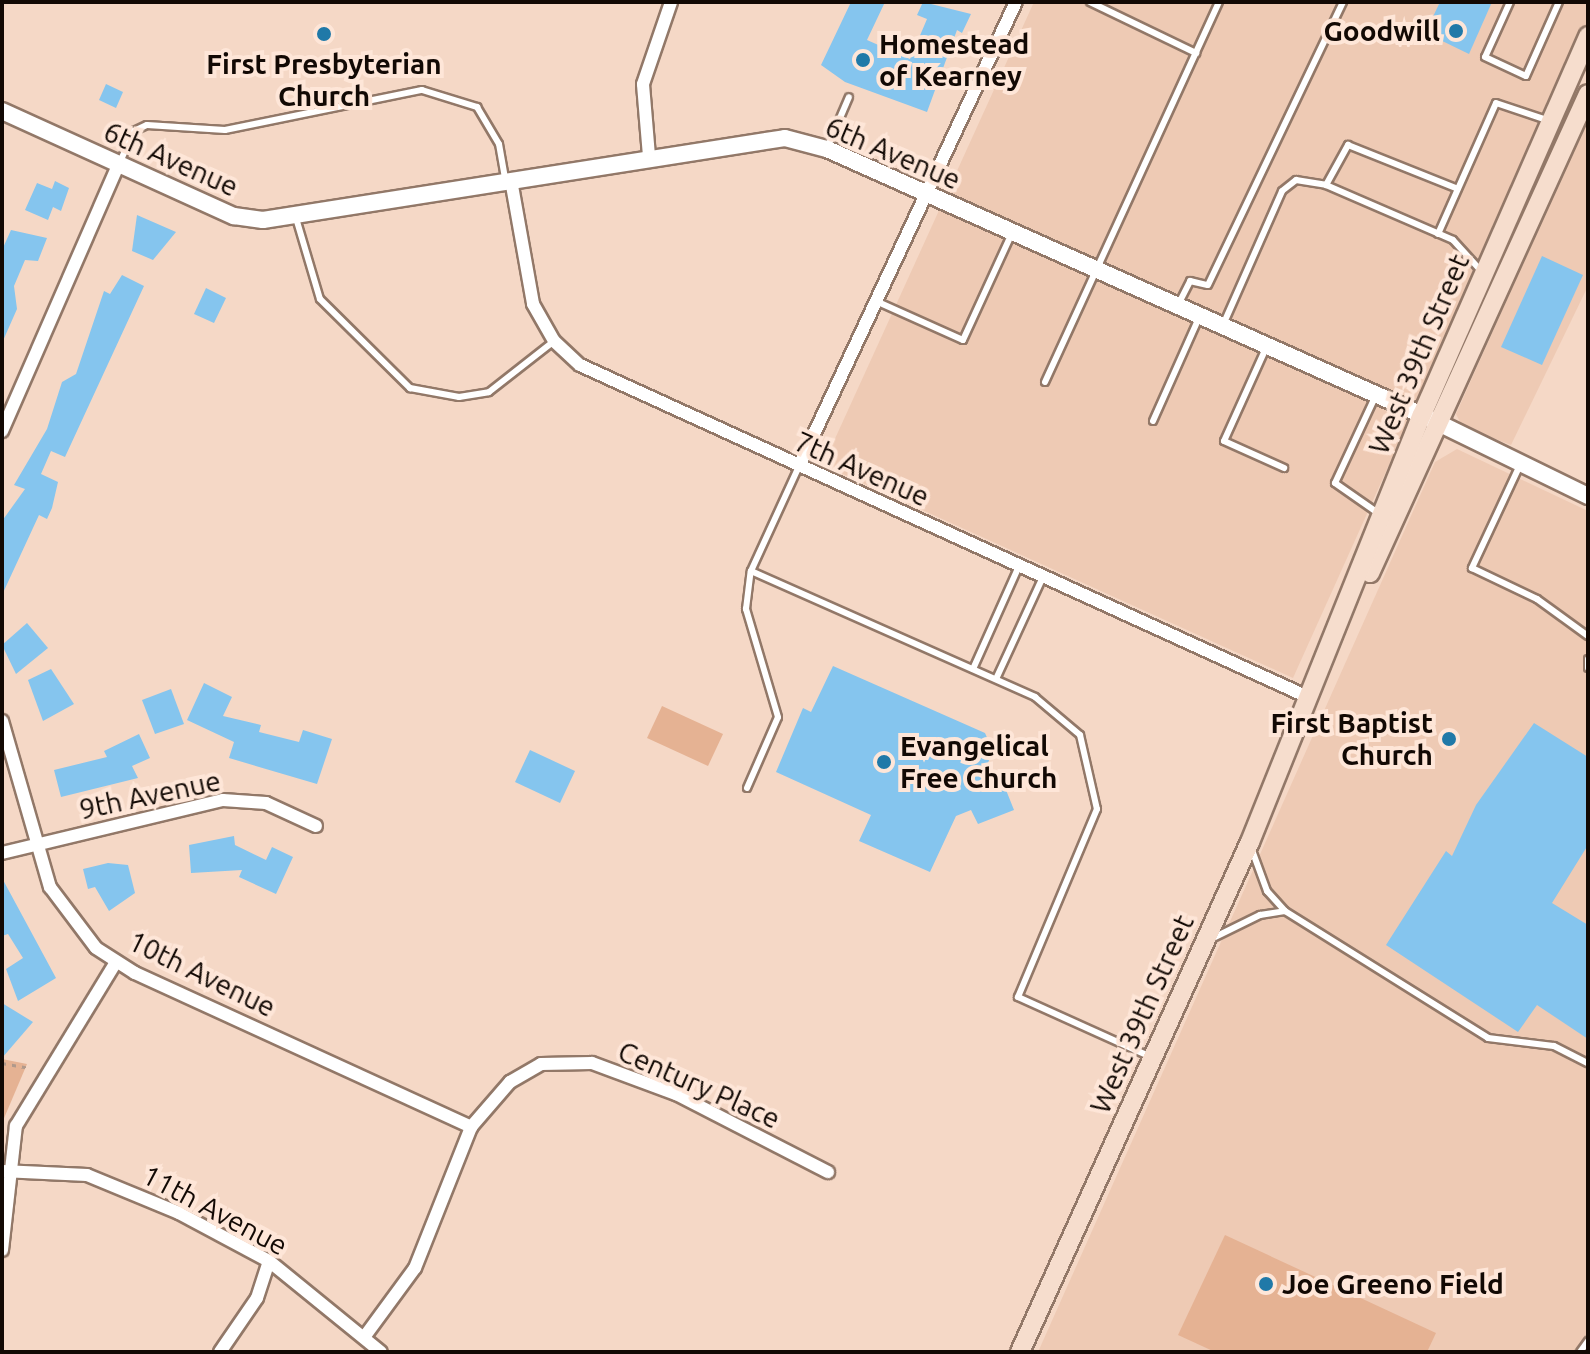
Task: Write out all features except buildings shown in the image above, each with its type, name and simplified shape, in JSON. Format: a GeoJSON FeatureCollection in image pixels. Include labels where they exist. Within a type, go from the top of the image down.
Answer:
{"type":"FeatureCollection","features":[{"type":"Feature","properties":{"kind":"main road","name":"West 39th Street"},"geometry":{"type":"LineString","coordinates":[[1020,1352],[1250,842],[1422,415],[1588,36]]}},
{"type":"Feature","properties":{"kind":"main road","name":"West 39th Street"},"geometry":{"type":"LineString","coordinates":[[1310,698],[1441,424],[1588,94]]}},
{"type":"Feature","properties":{"kind":"street"},"geometry":{"type":"LineString","coordinates":[[649,156],[643,84],[671,2]]}},
{"type":"Feature","properties":{"kind":"street"},"geometry":{"type":"LineString","coordinates":[[799,466],[1016,2]]}},
{"type":"Feature","properties":{"kind":"street","name":"6th Avenue"},"geometry":{"type":"LineString","coordinates":[[2,111],[234,216],[296,218],[649,156],[785,138],[827,149],[1198,320],[1422,415],[1588,496]]}},
{"type":"Feature","properties":{"kind":"street"},"geometry":{"type":"LineString","coordinates":[[2,431],[118,165]]}},
{"type":"Feature","properties":{"kind":"street","name":"7th Avenue"},"geometry":{"type":"LineString","coordinates":[[508,181],[533,304],[554,341],[610,383],[1310,698]]}},
{"type":"Feature","properties":{"kind":"street","name":"10th Avenue"},"geometry":{"type":"LineString","coordinates":[[2,721],[37,844],[61,908],[116,962],[471,1127]]}},
{"type":"Feature","properties":{"kind":"street","name":"9th Avenue"},"geometry":{"type":"LineString","coordinates":[[2,853],[223,800],[266,803],[316,826]]}},
{"type":"Feature","properties":{"kind":"street"},"geometry":{"type":"LineString","coordinates":[[2,1250],[6,1171],[22,1110],[116,962]]}},
{"type":"Feature","properties":{"kind":"street","name":"Century Place"},"geometry":{"type":"LineString","coordinates":[[365,1336],[415,1268],[471,1127],[510,1082],[541,1064],[592,1063],[676,1094],[828,1172]]}},
{"type":"Feature","properties":{"kind":"street","name":"11th Avenue"},"geometry":{"type":"LineString","coordinates":[[6,1171],[61,1171],[109,1183],[269,1261],[381,1352]]}},
{"type":"Feature","properties":{"kind":"street"},"geometry":{"type":"LineString","coordinates":[[220,1352],[257,1298],[269,1261]]}},
{"type":"Feature","properties":{"kind":"lane"},"geometry":{"type":"LineString","coordinates":[[1090,2],[1196,53]]}},
{"type":"Feature","properties":{"kind":"lane"},"geometry":{"type":"LineString","coordinates":[[1045,382],[1219,2]]}},
{"type":"Feature","properties":{"kind":"lane"},"geometry":{"type":"LineString","coordinates":[[1177,309],[1190,281],[1208,285],[1343,2]]}},
{"type":"Feature","properties":{"kind":"lane"},"geometry":{"type":"LineString","coordinates":[[1510,2],[1485,57],[1526,76],[1559,2]]}},
{"type":"Feature","properties":{"kind":"lane"},"geometry":{"type":"LineString","coordinates":[[118,165],[134,131],[147,125],[225,130],[422,90],[477,107],[499,144],[508,181]]}},
{"type":"Feature","properties":{"kind":"lane"},"geometry":{"type":"LineString","coordinates":[[827,149],[849,97]]}},
{"type":"Feature","properties":{"kind":"lane"},"geometry":{"type":"LineString","coordinates":[[1438,234],[1496,103],[1551,121]]}},
{"type":"Feature","properties":{"kind":"lane"},"geometry":{"type":"LineString","coordinates":[[1326,185],[1348,145],[1458,189]]}},
{"type":"Feature","properties":{"kind":"lane"},"geometry":{"type":"LineString","coordinates":[[1221,328],[1282,191],[1296,180],[1326,185],[1438,234],[1484,273]]}},
{"type":"Feature","properties":{"kind":"lane"},"geometry":{"type":"LineString","coordinates":[[296,218],[320,299],[410,388],[459,397],[489,392],[554,341]]}},
{"type":"Feature","properties":{"kind":"lane"},"geometry":{"type":"LineString","coordinates":[[878,302],[963,340],[1012,235]]}},
{"type":"Feature","properties":{"kind":"lane"},"geometry":{"type":"LineString","coordinates":[[1153,421],[1198,320]]}},
{"type":"Feature","properties":{"kind":"lane"},"geometry":{"type":"LineString","coordinates":[[1266,348],[1224,441],[1284,468]]}},
{"type":"Feature","properties":{"kind":"lane"},"geometry":{"type":"LineString","coordinates":[[1376,395],[1335,483],[1381,515]]}},
{"type":"Feature","properties":{"kind":"lane"},"geometry":{"type":"LineString","coordinates":[[1520,464],[1472,568],[1537,599],[1588,636]]}},
{"type":"Feature","properties":{"kind":"lane"},"geometry":{"type":"LineString","coordinates":[[747,788],[778,717],[746,609],[751,571],[799,466]]}},
{"type":"Feature","properties":{"kind":"lane"},"geometry":{"type":"LineString","coordinates":[[973,669],[1019,566]]}},
{"type":"Feature","properties":{"kind":"lane"},"geometry":{"type":"LineString","coordinates":[[751,571],[1035,697],[1080,735],[1097,809],[1018,997],[1153,1057]]}},
{"type":"Feature","properties":{"kind":"lane"},"geometry":{"type":"LineString","coordinates":[[996,679],[1043,577]]}},
{"type":"Feature","properties":{"kind":"lane"},"geometry":{"type":"LineString","coordinates":[[1588,659],[1588,668]]}},
{"type":"Feature","properties":{"kind":"lane"},"geometry":{"type":"LineString","coordinates":[[1250,842],[1267,891],[1285,911],[1488,1038],[1554,1046],[1588,1063]]}},
{"type":"Feature","properties":{"kind":"lane"},"geometry":{"type":"LineString","coordinates":[[1204,944],[1235,924],[1285,911]]}},
{"type":"Feature","properties":{"kind":"lane"},"geometry":{"type":"LineString","coordinates":[[1580,1352],[1588,1341]]}},
{"type":"Feature","properties":{"kind":"path"},"geometry":{"type":"LineString","coordinates":[[2,1063],[29,1068]]}},
{"type":"Feature","properties":{"kind":"shaded area"},"geometry":{"type":"Polygon","coordinates":[[[1034,2],[1588,2],[1588,23],[1293,678],[823,465],[1034,2]]]}},
{"type":"Feature","properties":{"kind":"shaded area"},"geometry":{"type":"Polygon","coordinates":[[[1588,118],[1588,286],[1511,445],[1462,426],[1456,414],[1588,118]]]}},
{"type":"Feature","properties":{"kind":"shaded area","name":"First Baptist Church"},"geometry":{"type":"Polygon","coordinates":[[[1457,449],[1588,511],[1588,1352],[1038,1352],[1435,462],[1457,449]]]}},
{"type":"Feature","properties":{"kind":"shaded area"},"geometry":{"type":"Polygon","coordinates":[[[662,706],[723,734],[708,766],[647,738],[662,706]]]}},
{"type":"Feature","properties":{"kind":"shaded area"},"geometry":{"type":"Polygon","coordinates":[[[2,1059],[27,1064],[2,1123],[2,1059]]]}},
{"type":"Feature","properties":{"kind":"shaded area","name":"Joe Greeno Field"},"geometry":{"type":"Polygon","coordinates":[[[1225,1235],[1436,1333],[1427,1352],[1215,1352],[1178,1335],[1225,1235]]]}},
{"type":"Feature","properties":{"kind":"place","name":"Goodwill"},"geometry":{"type":"Point","coordinates":[1456,31]}},
{"type":"Feature","properties":{"kind":"place","name":"First Presbyterian Church"},"geometry":{"type":"Point","coordinates":[324,34]}},
{"type":"Feature","properties":{"kind":"place","name":"Homestead of Kearney"},"geometry":{"type":"Point","coordinates":[863,60]}},
{"type":"Feature","properties":{"kind":"place","name":"First Baptist Church"},"geometry":{"type":"Point","coordinates":[1449,739]}},
{"type":"Feature","properties":{"kind":"place","name":"Evangelical Free Church"},"geometry":{"type":"Point","coordinates":[884,762]}},
{"type":"Feature","properties":{"kind":"place","name":"Joe Greeno Field"},"geometry":{"type":"Point","coordinates":[1266,1284]}}]}
